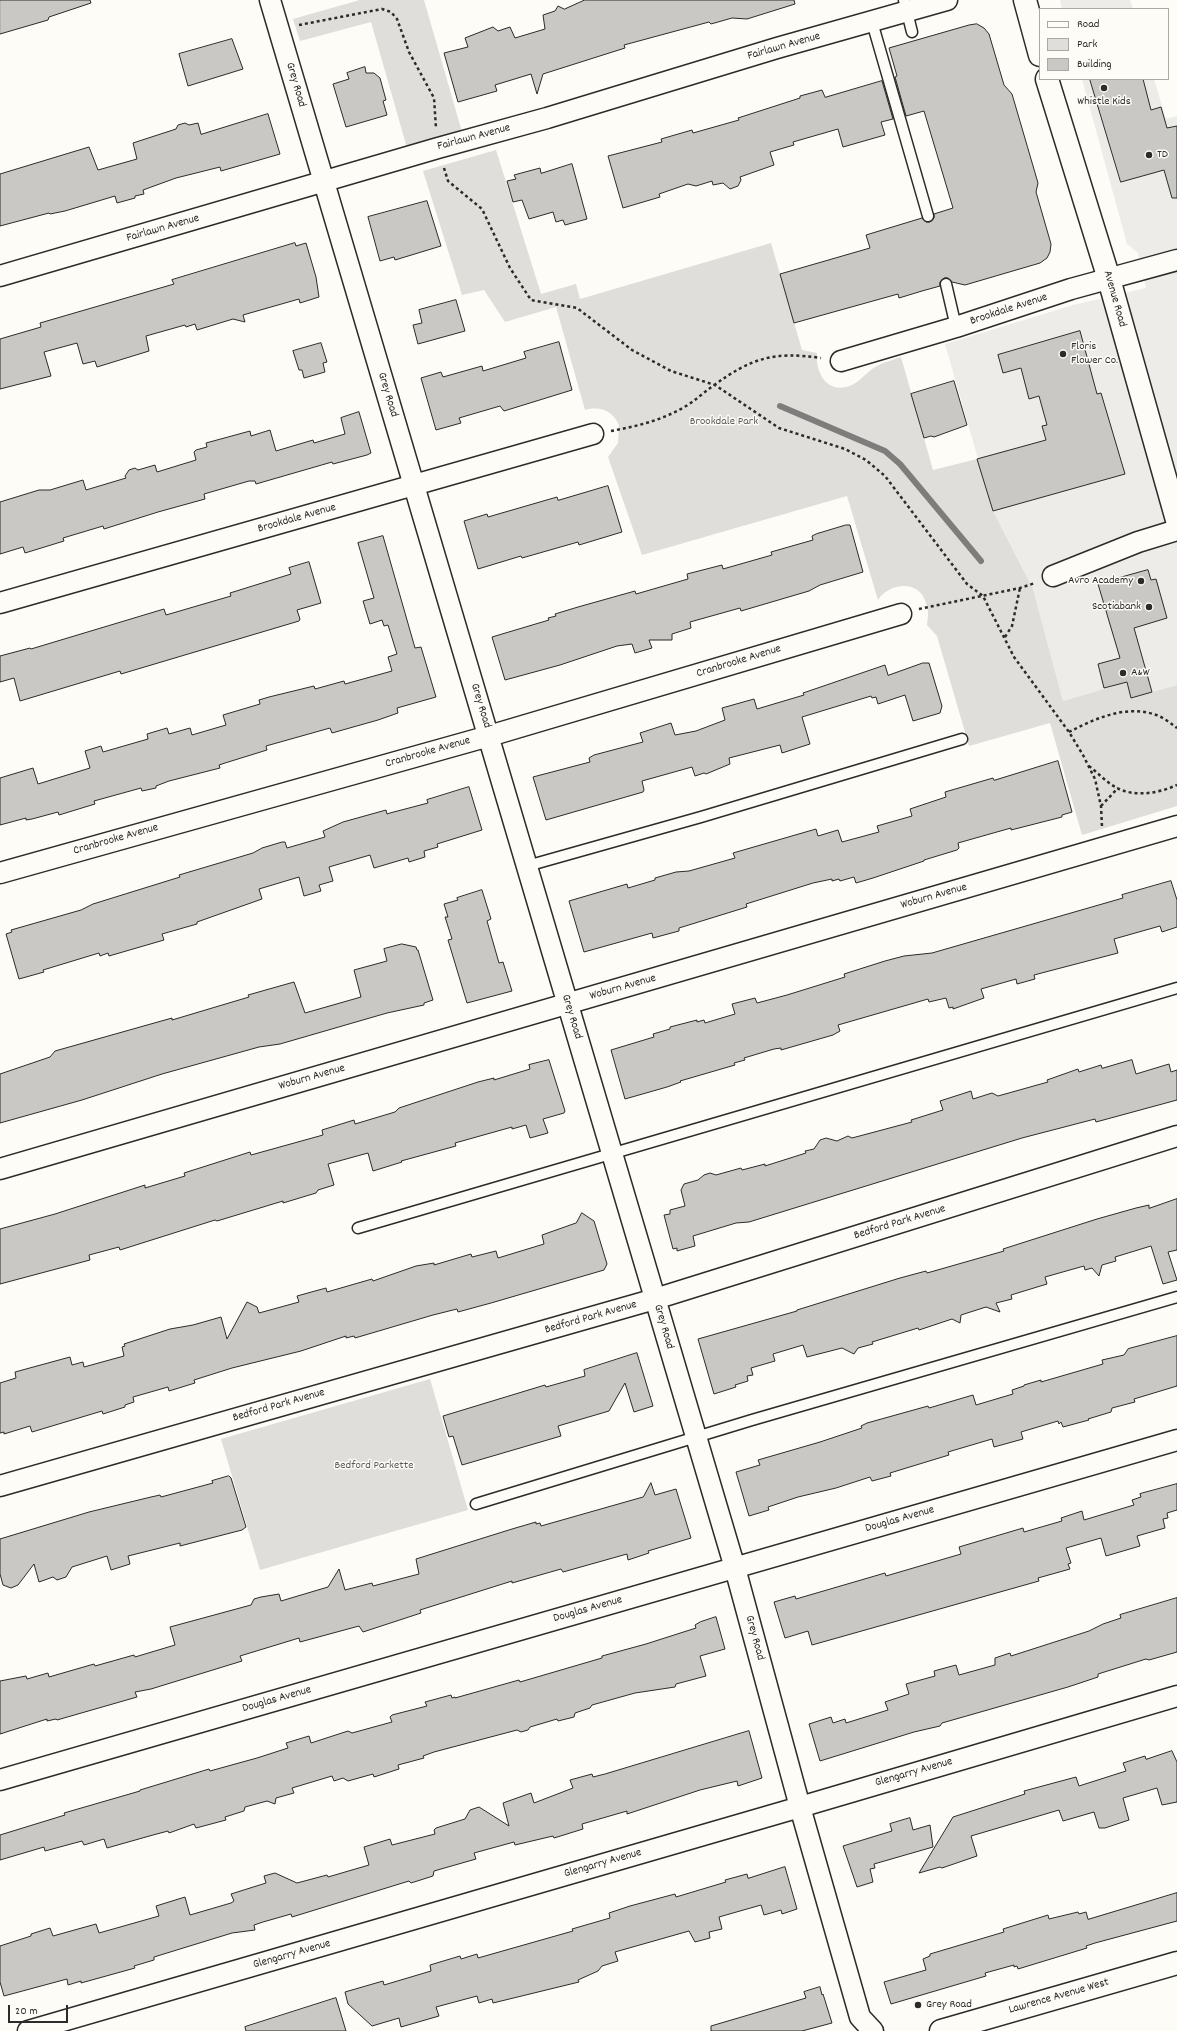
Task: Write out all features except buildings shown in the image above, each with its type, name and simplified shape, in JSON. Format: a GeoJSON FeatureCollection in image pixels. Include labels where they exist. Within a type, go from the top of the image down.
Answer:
{"type":"FeatureCollection","features":[{"type":"Feature","properties":{"kind":"main road"},"geometry":{"type":"LineString","coordinates":[[1025,0],[1039,51]]}},
{"type":"Feature","properties":{"kind":"main road","name":"Avenue Road"},"geometry":{"type":"LineString","coordinates":[[1047,80],[1109,279],[1177,520]]}},
{"type":"Feature","properties":{"kind":"main road","name":"Lawrence Avenue West"},"geometry":{"type":"LineString","coordinates":[[941,2031],[1177,1963]]}},
{"type":"Feature","properties":{"kind":"street","name":"Grey Road"},"geometry":{"type":"LineString","coordinates":[[270,0],[323,183],[415,486],[695,1437],[735,1568],[800,1807],[860,2017],[873,2031]]}},
{"type":"Feature","properties":{"kind":"street","name":"Fairlawn Avenue"},"geometry":{"type":"LineString","coordinates":[[0,276],[323,183],[438,148],[547,118],[777,48],[872,22],[905,6],[947,0]]}},
{"type":"Feature","properties":{"kind":"street","name":"Brookdale Avenue"},"geometry":{"type":"LineString","coordinates":[[841,361],[956,327],[1071,289],[1177,260]]}},
{"type":"Feature","properties":{"kind":"street","name":"Brookdale Avenue"},"geometry":{"type":"LineString","coordinates":[[0,603],[415,486],[593,434]]}},
{"type":"Feature","properties":{"kind":"street"},"geometry":{"type":"LineString","coordinates":[[1053,576],[1138,542],[1177,530]]}},
{"type":"Feature","properties":{"kind":"street","name":"Cranbrooke Avenue"},"geometry":{"type":"LineString","coordinates":[[0,873],[489,736],[901,614]]}},
{"type":"Feature","properties":{"kind":"street","name":"Woburn Avenue"},"geometry":{"type":"LineString","coordinates":[[0,1169],[1177,826]]}},
{"type":"Feature","properties":{"kind":"street","name":"Bedford Park Avenue"},"geometry":{"type":"LineString","coordinates":[[0,1486],[655,1299],[1177,1136]]}},
{"type":"Feature","properties":{"kind":"street","name":"Douglas Avenue"},"geometry":{"type":"LineString","coordinates":[[0,1780],[1177,1440]]}},
{"type":"Feature","properties":{"kind":"street","name":"Glengarry Avenue"},"geometry":{"type":"LineString","coordinates":[[28,2031],[1177,1696]]}},
{"type":"Feature","properties":{"kind":"lane"},"geometry":{"type":"LineString","coordinates":[[905,6],[912,32]]}},
{"type":"Feature","properties":{"kind":"lane"},"geometry":{"type":"LineString","coordinates":[[872,22],[928,216]]}},
{"type":"Feature","properties":{"kind":"lane"},"geometry":{"type":"LineString","coordinates":[[946,284],[956,327]]}},
{"type":"Feature","properties":{"kind":"lane"},"geometry":{"type":"LineString","coordinates":[[527,866],[693,819],[962,739]]}},
{"type":"Feature","properties":{"kind":"lane"},"geometry":{"type":"LineString","coordinates":[[358,1228],[1177,988]]}},
{"type":"Feature","properties":{"kind":"lane"},"geometry":{"type":"LineString","coordinates":[[476,1504],[695,1437],[1177,1297]]}},
{"type":"Feature","properties":{"kind":"path"},"geometry":{"type":"LineString","coordinates":[[279,29],[382,9],[391,12],[397,19],[409,52],[434,98],[438,148],[448,181],[482,209],[510,268],[531,300],[575,307],[632,350],[672,371],[715,385],[779,428],[845,449],[866,460],[885,476],[967,584],[983,596],[1014,657],[1069,732],[1095,779],[1101,806],[1102,832],[1107,847]]}},
{"type":"Feature","properties":{"kind":"path"},"geometry":{"type":"LineString","coordinates":[[593,434],[661,419],[686,406],[746,364],[764,358],[805,356],[841,361]]}},
{"type":"Feature","properties":{"kind":"path"},"geometry":{"type":"LineString","coordinates":[[901,614],[934,605],[1020,588],[1053,576]]}},
{"type":"Feature","properties":{"kind":"path"},"geometry":{"type":"LineString","coordinates":[[1005,637],[1012,626],[1020,588]]}},
{"type":"Feature","properties":{"kind":"path"},"geometry":{"type":"LineString","coordinates":[[1069,732],[1088,722],[1112,714],[1134,711],[1155,714],[1177,728]]}},
{"type":"Feature","properties":{"kind":"path"},"geometry":{"type":"LineString","coordinates":[[1088,766],[1118,788],[1131,792],[1153,793],[1177,785]]}},
{"type":"Feature","properties":{"kind":"path"},"geometry":{"type":"LineString","coordinates":[[1101,806],[1118,788]]}},
{"type":"Feature","properties":{"kind":"shaded area"},"geometry":{"type":"Polygon","coordinates":[[[1060,0],[1130,0],[1133,8],[1062,8],[1060,0]]]}},
{"type":"Feature","properties":{"kind":"shaded area"},"geometry":{"type":"Polygon","coordinates":[[[1082,80],[1154,80],[1166,119],[1177,116],[1177,685],[1131,698],[1126,682],[1063,701],[1033,589],[993,511],[945,344],[1073,305],[1146,288],[1138,253],[1127,244],[1082,80]]]}},
{"type":"Feature","properties":{"kind":"green space"},"geometry":{"type":"Polygon","coordinates":[[[360,0],[424,0],[462,132],[407,148],[371,22],[300,41],[293,19],[360,0]]]}},
{"type":"Feature","properties":{"kind":"green space","name":"Brookdale Park"},"geometry":{"type":"Polygon","coordinates":[[[496,150],[541,294],[576,284],[580,299],[771,243],[802,350],[817,353],[818,369],[825,381],[830,385],[837,387],[852,385],[877,366],[901,357],[933,470],[977,459],[993,511],[1033,589],[1063,701],[1127,682],[1131,698],[1177,685],[1177,806],[1082,835],[1050,723],[969,746],[937,636],[927,625],[928,608],[926,603],[922,595],[917,590],[904,586],[889,590],[878,600],[847,496],[642,555],[608,457],[618,443],[619,425],[613,416],[605,410],[585,410],[556,307],[505,322],[484,290],[462,295],[423,171],[496,150]]]}},
{"type":"Feature","properties":{"kind":"green space","name":"Bedford Parkette"},"geometry":{"type":"Polygon","coordinates":[[[430,1379],[468,1510],[260,1570],[221,1439],[430,1379]]]}},
{"type":"Feature","properties":{"kind":"waterway"},"geometry":{"type":"LineString","coordinates":[[780,406],[885,451],[900,464],[981,561]]}},
{"type":"Feature","properties":{"kind":"place","name":"Whistle Kids"},"geometry":{"type":"Point","coordinates":[1104,88]}},
{"type":"Feature","properties":{"kind":"place","name":"TD"},"geometry":{"type":"Point","coordinates":[1149,155]}},
{"type":"Feature","properties":{"kind":"place","name":"Floris Flower Co."},"geometry":{"type":"Point","coordinates":[1063,354]}},
{"type":"Feature","properties":{"kind":"place","name":"Avro Academy"},"geometry":{"type":"Point","coordinates":[1141,581]}},
{"type":"Feature","properties":{"kind":"place","name":"Scotiabank"},"geometry":{"type":"Point","coordinates":[1149,607]}},
{"type":"Feature","properties":{"kind":"place","name":"A&W"},"geometry":{"type":"Point","coordinates":[1123,673]}},
{"type":"Feature","properties":{"kind":"place","name":"Grey Road"},"geometry":{"type":"Point","coordinates":[918,2005]}}]}
